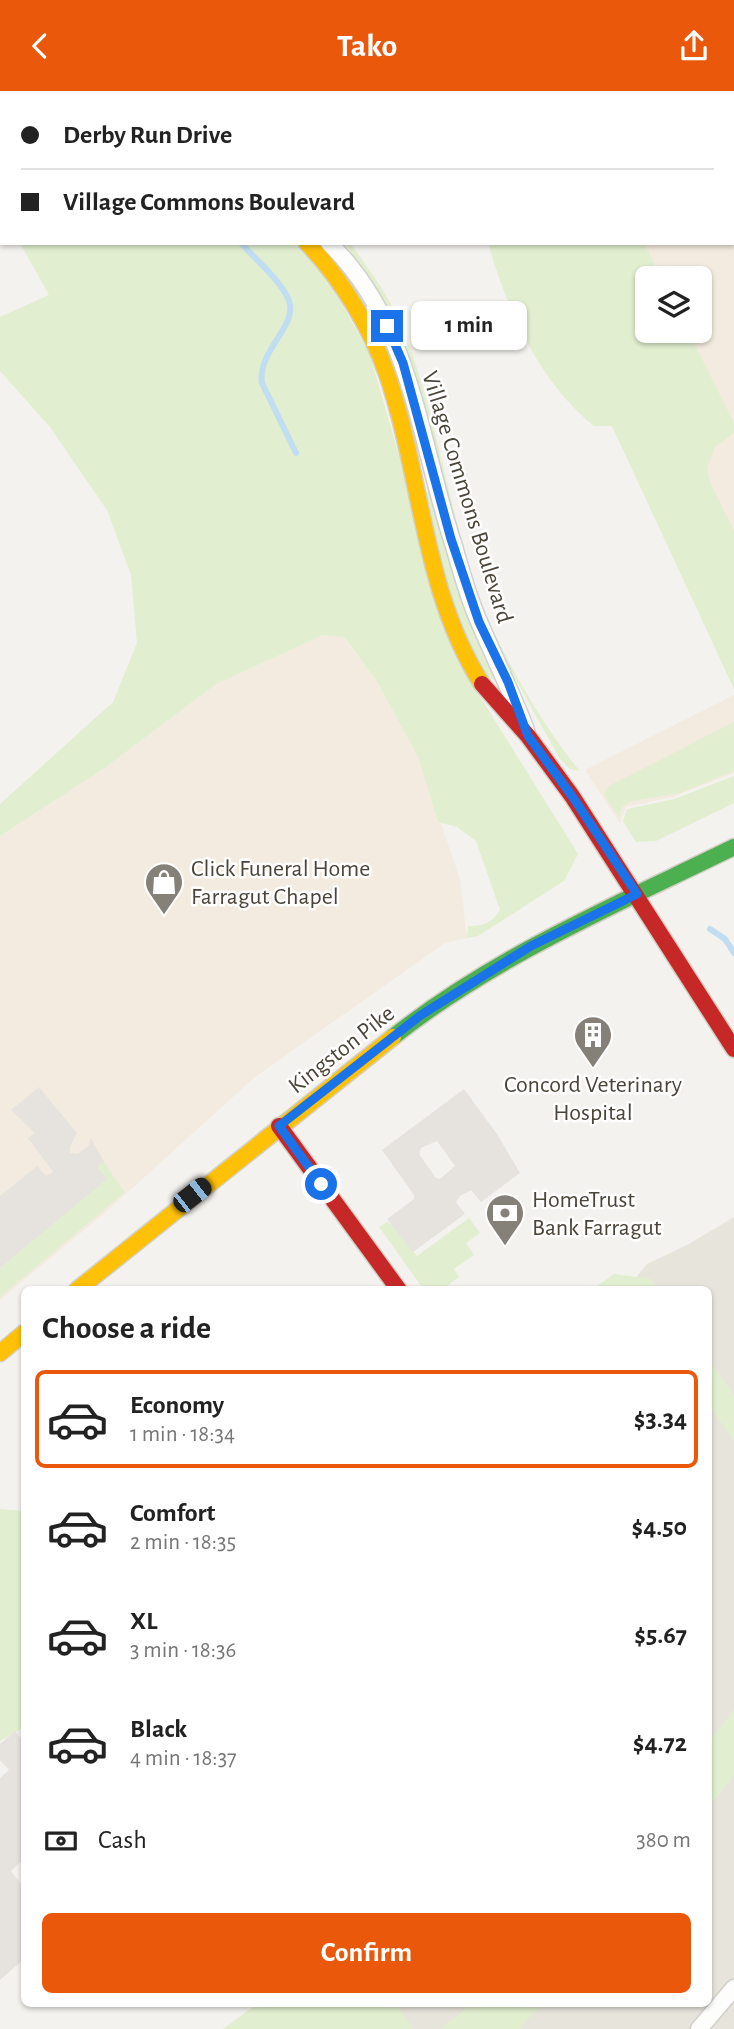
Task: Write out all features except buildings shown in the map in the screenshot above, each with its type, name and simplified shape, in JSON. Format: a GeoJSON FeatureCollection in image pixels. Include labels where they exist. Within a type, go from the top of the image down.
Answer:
{"type":"FeatureCollection","features":[{"type":"Feature","properties":{"kind":"street","name":"Village Commons Boulevard"},"geometry":{"type":"LineString","coordinates":[[310,245],[328,265],[363,324],[387,373],[435,572],[467,661],[489,695],[528,736],[572,796],[734,1049]]}},
{"type":"Feature","properties":{"kind":"street","name":"Village Commons Boulevard"},"geometry":{"type":"LineString","coordinates":[[331,245],[347,260],[379,307],[403,363],[479,622],[508,682],[528,736]]}},
{"type":"Feature","properties":{"kind":"street"},"geometry":{"type":"LineString","coordinates":[[411,474],[432,469]]}},
{"type":"Feature","properties":{"kind":"street","name":"Kingston Pike"},"geometry":{"type":"LineString","coordinates":[[82,1286],[421,1015],[531,946],[734,847]]}},
{"type":"Feature","properties":{"kind":"street"},"geometry":{"type":"LineString","coordinates":[[279,1126],[396,1286]]}},
{"type":"Feature","properties":{"kind":"street"},"geometry":{"type":"LineString","coordinates":[[0,1353],[21,1336]]}},
{"type":"Feature","properties":{"kind":"street"},"geometry":{"type":"LineString","coordinates":[[699,2029],[734,1988]]}},
{"type":"Feature","properties":{"kind":"shaded area"},"geometry":{"type":"Polygon","coordinates":[[[612,245],[734,245],[734,689],[639,343],[712,343],[712,266],[635,266],[635,330],[612,245]]]}},
{"type":"Feature","properties":{"kind":"shaded area"},"geometry":{"type":"Polygon","coordinates":[[[323,635],[343,637],[378,683],[419,759],[460,879],[467,938],[445,943],[255,1077],[106,1212],[0,1300],[0,836],[106,767],[216,684],[323,635]]]}},
{"type":"Feature","properties":{"kind":"shaded area"},"geometry":{"type":"Polygon","coordinates":[[[734,695],[734,773],[673,797],[626,807],[620,824],[585,770],[734,695]]]}},
{"type":"Feature","properties":{"kind":"shaded area"},"geometry":{"type":"Polygon","coordinates":[[[39,1087],[77,1133],[70,1153],[78,1154],[89,1145],[91,1138],[105,1164],[100,1163],[98,1168],[107,1179],[0,1268],[0,1196],[37,1166],[46,1176],[53,1172],[28,1138],[35,1133],[11,1110],[39,1087]]]}},
{"type":"Feature","properties":{"kind":"shaded area"},"geometry":{"type":"Polygon","coordinates":[[[464,1089],[497,1134],[520,1173],[481,1202],[471,1190],[460,1196],[456,1202],[465,1214],[413,1252],[387,1219],[414,1199],[414,1195],[382,1150],[464,1089]],[[437,1141],[421,1148],[419,1154],[436,1178],[440,1179],[455,1166],[437,1141]]]}},
{"type":"Feature","properties":{"kind":"shaded area"},"geometry":{"type":"Polygon","coordinates":[[[734,1217],[734,2029],[242,2029],[270,2007],[712,2007],[712,1286],[629,1286],[647,1264],[689,1244],[734,1217]]]}},
{"type":"Feature","properties":{"kind":"shaded area"},"geometry":{"type":"Polygon","coordinates":[[[15,1731],[21,1738],[21,1862],[11,1871],[21,1884],[21,1962],[0,1980],[0,1778],[9,1770],[0,1760],[0,1744],[15,1731]]]}},
{"type":"Feature","properties":{"kind":"green space"},"geometry":{"type":"Polygon","coordinates":[[[21,245],[299,245],[327,277],[370,355],[458,661],[578,854],[564,881],[478,936],[467,938],[468,926],[487,923],[500,910],[476,841],[457,827],[438,822],[419,759],[378,683],[344,637],[323,635],[216,684],[106,767],[0,836],[0,804],[113,702],[137,643],[131,575],[107,510],[50,427],[0,371],[0,317],[49,295],[21,245]]]}},
{"type":"Feature","properties":{"kind":"green space"},"geometry":{"type":"Polygon","coordinates":[[[346,245],[351,245],[372,274],[403,329],[426,397],[471,572],[491,625],[540,715],[580,771],[570,769],[560,759],[486,626],[374,287],[346,245]]]}},
{"type":"Feature","properties":{"kind":"green space"},"geometry":{"type":"Polygon","coordinates":[[[489,245],[645,245],[655,266],[635,266],[635,343],[694,343],[734,423],[734,433],[715,447],[707,468],[710,482],[734,531],[734,689],[612,426],[594,426],[557,388],[527,343],[505,293],[489,245]]]}},
{"type":"Feature","properties":{"kind":"green space"},"geometry":{"type":"Polygon","coordinates":[[[425,491],[431,494],[462,605],[498,682],[484,671],[471,651],[460,625],[450,596],[425,491]]]}},
{"type":"Feature","properties":{"kind":"green space"},"geometry":{"type":"Polygon","coordinates":[[[734,722],[734,771],[680,793],[632,801],[622,807],[619,818],[604,794],[609,786],[734,722]]]}},
{"type":"Feature","properties":{"kind":"green space"},"geometry":{"type":"Polygon","coordinates":[[[734,776],[734,803],[656,841],[636,842],[623,821],[627,809],[674,799],[734,776]]]}},
{"type":"Feature","properties":{"kind":"green space"},"geometry":{"type":"Polygon","coordinates":[[[100,1163],[105,1164],[125,1192],[0,1297],[0,1268],[106,1179],[98,1168],[100,1163]]]}},
{"type":"Feature","properties":{"kind":"green space"},"geometry":{"type":"Polygon","coordinates":[[[469,1218],[480,1233],[466,1243],[474,1255],[454,1269],[459,1277],[449,1286],[421,1286],[379,1227],[387,1222],[393,1225],[417,1256],[469,1218]]]}},
{"type":"Feature","properties":{"kind":"green space"},"geometry":{"type":"Polygon","coordinates":[[[614,1274],[652,1279],[655,1286],[597,1286],[614,1274]]]}},
{"type":"Feature","properties":{"kind":"green space"},"geometry":{"type":"Polygon","coordinates":[[[712,1364],[734,1395],[734,1441],[712,1409],[712,1364]]]}},
{"type":"Feature","properties":{"kind":"green space"},"geometry":{"type":"Polygon","coordinates":[[[0,1509],[21,1511],[21,1729],[0,1741],[0,1509]]]}},
{"type":"Feature","properties":{"kind":"green space"},"geometry":{"type":"Polygon","coordinates":[[[734,1710],[734,1775],[712,1803],[712,1737],[734,1710]]]}},
{"type":"Feature","properties":{"kind":"green space"},"geometry":{"type":"Polygon","coordinates":[[[253,2007],[398,2007],[414,2029],[223,2029],[253,2007]]]}},
{"type":"Feature","properties":{"kind":"green space"},"geometry":{"type":"Polygon","coordinates":[[[468,2007],[539,2007],[519,2029],[440,2029],[468,2007]]]}},
{"type":"Feature","properties":{"kind":"waterway"},"geometry":{"type":"LineString","coordinates":[[243,245],[273,276],[288,298],[289,318],[266,359],[262,383],[296,453]]}},
{"type":"Feature","properties":{"kind":"waterway"},"geometry":{"type":"LineString","coordinates":[[710,929],[725,939],[734,953]]}},
{"type":"Feature","properties":{"kind":"traffic: fast"},"geometry":{"type":"LineString","coordinates":[[393,1037],[432,1008],[515,956],[734,847]]}},
{"type":"Feature","properties":{"kind":"traffic: slow"},"geometry":{"type":"LineString","coordinates":[[309,245],[332,272],[364,322],[387,374],[399,413],[435,572],[462,648],[482,684]]}},
{"type":"Feature","properties":{"kind":"traffic: slow"},"geometry":{"type":"LineString","coordinates":[[82,1286],[393,1037]]}},
{"type":"Feature","properties":{"kind":"traffic: slow"},"geometry":{"type":"LineString","coordinates":[[0,1353],[21,1336]]}},
{"type":"Feature","properties":{"kind":"traffic: jam"},"geometry":{"type":"LineString","coordinates":[[482,684],[528,736],[572,796],[734,1049]]}},
{"type":"Feature","properties":{"kind":"traffic: jam"},"geometry":{"type":"LineString","coordinates":[[279,1126],[396,1286]]}},
{"type":"Feature","properties":{"kind":"place","name":"Click Funeral Home Farragut Chapel"},"geometry":{"type":"Point","coordinates":[164,916]}},
{"type":"Feature","properties":{"kind":"place","name":"Concord Veterinary Hospital"},"geometry":{"type":"Point","coordinates":[593,1069]}},
{"type":"Feature","properties":{"kind":"place","name":"HomeTrust Bank Farragut"},"geometry":{"type":"Point","coordinates":[505,1247]}},
{"type":"Feature","properties":{"kind":"route"},"geometry":{"type":"LineString","coordinates":[[321,1184],[279,1126],[421,1015],[531,946],[637,894],[572,796],[528,736],[508,682],[479,622],[451,539],[403,363],[387,326]]}}]}
